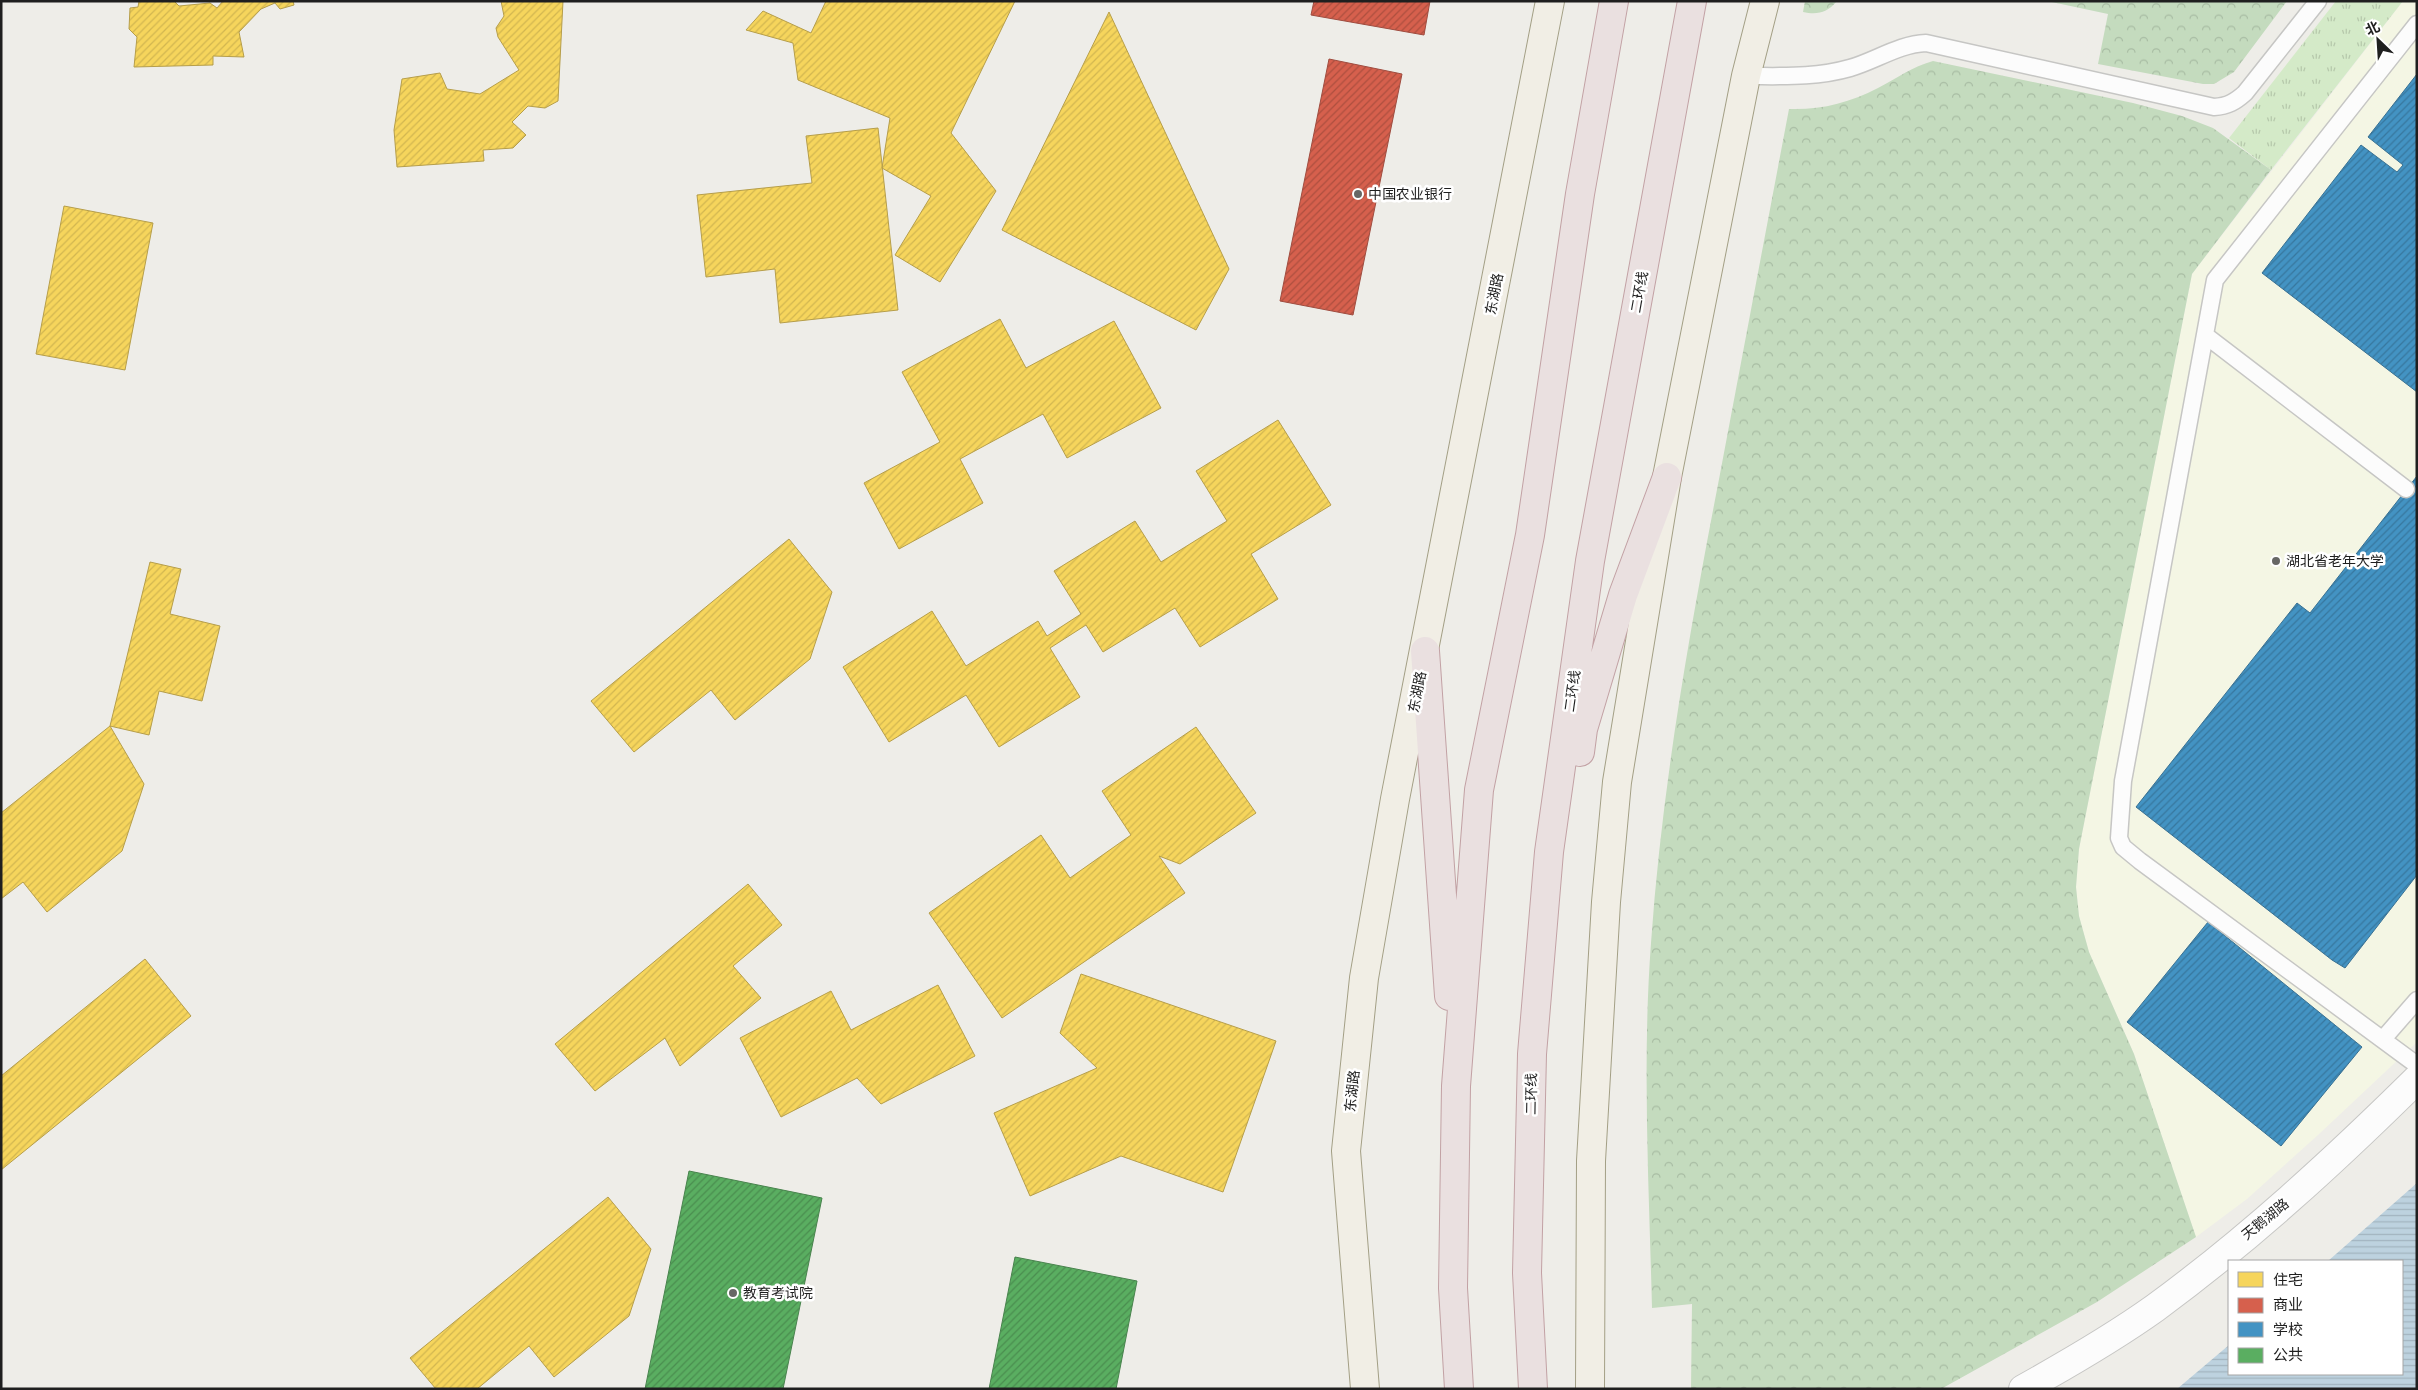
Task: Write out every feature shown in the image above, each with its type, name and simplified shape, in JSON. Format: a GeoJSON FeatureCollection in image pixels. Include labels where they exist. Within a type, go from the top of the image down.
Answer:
{"type":"FeatureCollection","features":[{"type":"Feature","properties":{"kind":"highway"},"geometry":{"type":"LineString","coordinates":[[1459,1389],[1453,1288],[1456,1086],[1479,790],[1530,535],[1580,194],[1614,1]]}},
{"type":"Feature","properties":{"kind":"highway","name":"二环线"},"geometry":{"type":"LineString","coordinates":[[1533,1389],[1527,1273],[1532,1054],[1548,852],[1590,561],[1692,1]]}},
{"type":"Feature","properties":{"kind":"highway"},"geometry":{"type":"LineString","coordinates":[[1532,1054],[1584,729],[1623,595],[1667,477]]}},
{"type":"Feature","properties":{"kind":"highway"},"geometry":{"type":"LineString","coordinates":[[1425,651],[1456,1086]]}},
{"type":"Feature","properties":{"kind":"main road","name":"东湖路"},"geometry":{"type":"LineString","coordinates":[[1365,1389],[1346,1152],[1364,978],[1395,799],[1550,1]]}},
{"type":"Feature","properties":{"kind":"main road"},"geometry":{"type":"LineString","coordinates":[[1590,1389],[1591,1161],[1606,902],[1617,782],[1667,477],[1746,76],[1765,1]]}},
{"type":"Feature","properties":{"kind":"street","name":"天鹅湖路"},"geometry":{"type":"LineString","coordinates":[[2023,1389],[2086,1354],[2162,1302],[2279,1210],[2346,1149],[2417,1079]]}},
{"type":"Feature","properties":{"kind":"lane"},"geometry":{"type":"LineString","coordinates":[[1746,76],[1798,77],[1833,72],[1904,47],[1926,43],[2214,107],[2224,107],[2235,102],[2245,93],[2318,1]]}},
{"type":"Feature","properties":{"kind":"lane"},"geometry":{"type":"LineString","coordinates":[[2417,24],[2215,280],[2123,781],[2119,838],[2123,847],[2140,861],[2417,1064]]}},
{"type":"Feature","properties":{"kind":"lane"},"geometry":{"type":"LineString","coordinates":[[2205,335],[2406,489]]}},
{"type":"Feature","properties":{"kind":"lane"},"geometry":{"type":"LineString","coordinates":[[2384,1039],[2417,1000]]}},
{"type":"Feature","properties":{"kind":"shaded area","name":"湖北省老年大学"},"geometry":{"type":"Polygon","coordinates":[[[2403,1],[2417,1],[2417,1042],[2247,1199],[2196,1237],[2134,1054],[2089,952],[2079,916],[2076,887],[2079,849],[2192,274],[2403,1]]]}},
{"type":"Feature","properties":{"kind":"green space"},"geometry":{"type":"Polygon","coordinates":[[[1805,1],[1837,1],[1826,11],[1813,13],[1803,12],[1805,1]]]}},
{"type":"Feature","properties":{"kind":"green space"},"geometry":{"type":"Polygon","coordinates":[[[2047,1],[2287,1],[2234,72],[2214,84],[2203,84],[2098,64],[2108,14],[2047,1]]]}},
{"type":"Feature","properties":{"kind":"green space"},"geometry":{"type":"Polygon","coordinates":[[[2336,1],[2403,1],[2271,170],[2229,138],[2336,1]]]}},
{"type":"Feature","properties":{"kind":"green space"},"geometry":{"type":"Polygon","coordinates":[[[1933,61],[2133,103],[2182,116],[2213,128],[2271,170],[2192,274],[2079,849],[2076,887],[2079,916],[2089,952],[2134,1054],[2196,1237],[2097,1302],[1941,1389],[1691,1389],[1692,1304],[1652,1308],[1647,1125],[1647,1034],[1651,943],[1662,825],[1678,707],[1698,590],[1789,109],[1824,107],[1846,102],[1878,88],[1925,63],[1933,61]]]}},
{"type":"Feature","properties":{"kind":"water"},"geometry":{"type":"Polygon","coordinates":[[[2417,1183],[2417,1389],[2177,1389],[2228,1346],[2228,1375],[2403,1375],[2403,1260],[2329,1260],[2417,1183]]]}},
{"type":"Feature","properties":{"kind":"building: 住宅"},"geometry":{"type":"Polygon","coordinates":[[[139,1],[174,1],[179,6],[210,3],[217,8],[223,1],[293,1],[294,5],[280,9],[275,3],[261,9],[239,32],[244,57],[213,56],[213,65],[134,67],[137,37],[129,29],[130,8],[138,7],[139,1]]]}},
{"type":"Feature","properties":{"kind":"building: 住宅"},"geometry":{"type":"Polygon","coordinates":[[[501,1],[563,1],[558,101],[545,108],[528,106],[512,122],[526,135],[513,148],[483,150],[484,161],[397,167],[394,130],[402,79],[440,73],[447,89],[480,94],[519,70],[498,37],[496,28],[504,16],[501,1]]]}},
{"type":"Feature","properties":{"kind":"building: 住宅"},"geometry":{"type":"Polygon","coordinates":[[[826,1],[1015,1],[951,133],[996,191],[940,282],[895,255],[931,196],[882,168],[890,118],[798,80],[793,43],[746,30],[763,11],[811,33],[826,1]]]}},
{"type":"Feature","properties":{"kind":"building: 住宅"},"geometry":{"type":"Polygon","coordinates":[[[1109,12],[1229,269],[1196,330],[1002,230],[1109,12]]]}},
{"type":"Feature","properties":{"kind":"building: 住宅"},"geometry":{"type":"Polygon","coordinates":[[[878,128],[898,310],[780,323],[775,269],[706,277],[697,195],[812,183],[806,136],[878,128]]]}},
{"type":"Feature","properties":{"kind":"building: 住宅"},"geometry":{"type":"Polygon","coordinates":[[[64,206],[153,223],[125,370],[36,354],[64,206]]]}},
{"type":"Feature","properties":{"kind":"building: 住宅"},"geometry":{"type":"Polygon","coordinates":[[[1000,319],[1026,368],[1114,321],[1161,408],[1067,458],[1043,414],[960,459],[983,503],[899,549],[864,483],[940,442],[902,372],[1000,319]]]}},
{"type":"Feature","properties":{"kind":"building: 住宅"},"geometry":{"type":"Polygon","coordinates":[[[1278,420],[1331,505],[1251,554],[1278,599],[1200,647],[1175,608],[1103,652],[1086,625],[1050,648],[1080,697],[999,747],[966,695],[889,742],[843,667],[932,611],[966,666],[1038,621],[1047,636],[1081,614],[1054,571],[1135,521],[1161,562],[1227,521],[1196,471],[1278,420]]]}},
{"type":"Feature","properties":{"kind":"building: 住宅"},"geometry":{"type":"Polygon","coordinates":[[[789,539],[832,592],[810,659],[735,720],[711,690],[634,752],[591,701],[789,539]]]}},
{"type":"Feature","properties":{"kind":"building: 住宅"},"geometry":{"type":"Polygon","coordinates":[[[150,562],[181,569],[170,614],[220,626],[202,701],[159,691],[149,735],[110,726],[150,562]]]}},
{"type":"Feature","properties":{"kind":"building: 住宅"},"geometry":{"type":"Polygon","coordinates":[[[110,726],[144,784],[122,851],[47,912],[23,882],[1,899],[1,813],[110,726]]]}},
{"type":"Feature","properties":{"kind":"building: 住宅"},"geometry":{"type":"Polygon","coordinates":[[[1196,727],[1256,813],[1180,864],[1159,856],[1185,893],[1002,1018],[929,913],[1041,835],[1070,878],[1131,835],[1102,791],[1196,727]]]}},
{"type":"Feature","properties":{"kind":"building: 住宅"},"geometry":{"type":"Polygon","coordinates":[[[748,884],[782,925],[733,966],[761,998],[680,1066],[665,1038],[595,1091],[555,1044],[748,884]]]}},
{"type":"Feature","properties":{"kind":"building: 住宅"},"geometry":{"type":"Polygon","coordinates":[[[145,959],[191,1016],[1,1170],[1,1076],[145,959]]]}},
{"type":"Feature","properties":{"kind":"building: 住宅"},"geometry":{"type":"Polygon","coordinates":[[[1081,974],[1276,1041],[1223,1192],[1121,1156],[1030,1196],[994,1113],[1097,1068],[1060,1033],[1081,974]]]}},
{"type":"Feature","properties":{"kind":"building: 住宅"},"geometry":{"type":"Polygon","coordinates":[[[938,985],[975,1056],[881,1104],[857,1078],[781,1117],[740,1038],[831,991],[851,1030],[938,985]]]}},
{"type":"Feature","properties":{"kind":"building: 住宅"},"geometry":{"type":"Polygon","coordinates":[[[608,1197],[651,1249],[629,1316],[554,1377],[529,1346],[477,1389],[436,1389],[410,1358],[608,1197]]]}},
{"type":"Feature","properties":{"kind":"building: 商业"},"geometry":{"type":"Polygon","coordinates":[[[1314,1],[1430,1],[1424,35],[1311,15],[1314,1]]]}},
{"type":"Feature","properties":{"kind":"building: 商业"},"geometry":{"type":"Polygon","coordinates":[[[1329,59],[1402,74],[1353,315],[1280,301],[1329,59]]]}},
{"type":"Feature","properties":{"kind":"building: 学校"},"geometry":{"type":"Polygon","coordinates":[[[2417,74],[2417,392],[2262,273],[2361,145],[2397,172],[2403,165],[2368,137],[2417,74]]]}},
{"type":"Feature","properties":{"kind":"building: 学校"},"geometry":{"type":"Polygon","coordinates":[[[2417,476],[2417,875],[2345,968],[2332,960],[2136,807],[2297,603],[2310,613],[2417,476]]]}},
{"type":"Feature","properties":{"kind":"building: 学校"},"geometry":{"type":"Polygon","coordinates":[[[2208,922],[2362,1047],[2281,1146],[2127,1022],[2208,922]]]}},
{"type":"Feature","properties":{"kind":"building: 公共","name":"教育考试院"},"geometry":{"type":"Polygon","coordinates":[[[689,1171],[822,1198],[783,1389],[645,1389],[689,1171]]]}},
{"type":"Feature","properties":{"kind":"building: 公共"},"geometry":{"type":"Polygon","coordinates":[[[1015,1257],[1137,1281],[1116,1389],[989,1389],[1015,1257]]]}},
{"type":"Feature","properties":{"kind":"place","name":"中国农业银行"},"geometry":{"type":"Point","coordinates":[1358,194]}},
{"type":"Feature","properties":{"kind":"place","name":"湖北省老年大学"},"geometry":{"type":"Point","coordinates":[2276,561]}},
{"type":"Feature","properties":{"kind":"place","name":"教育考试院"},"geometry":{"type":"Point","coordinates":[733,1293]}}]}
